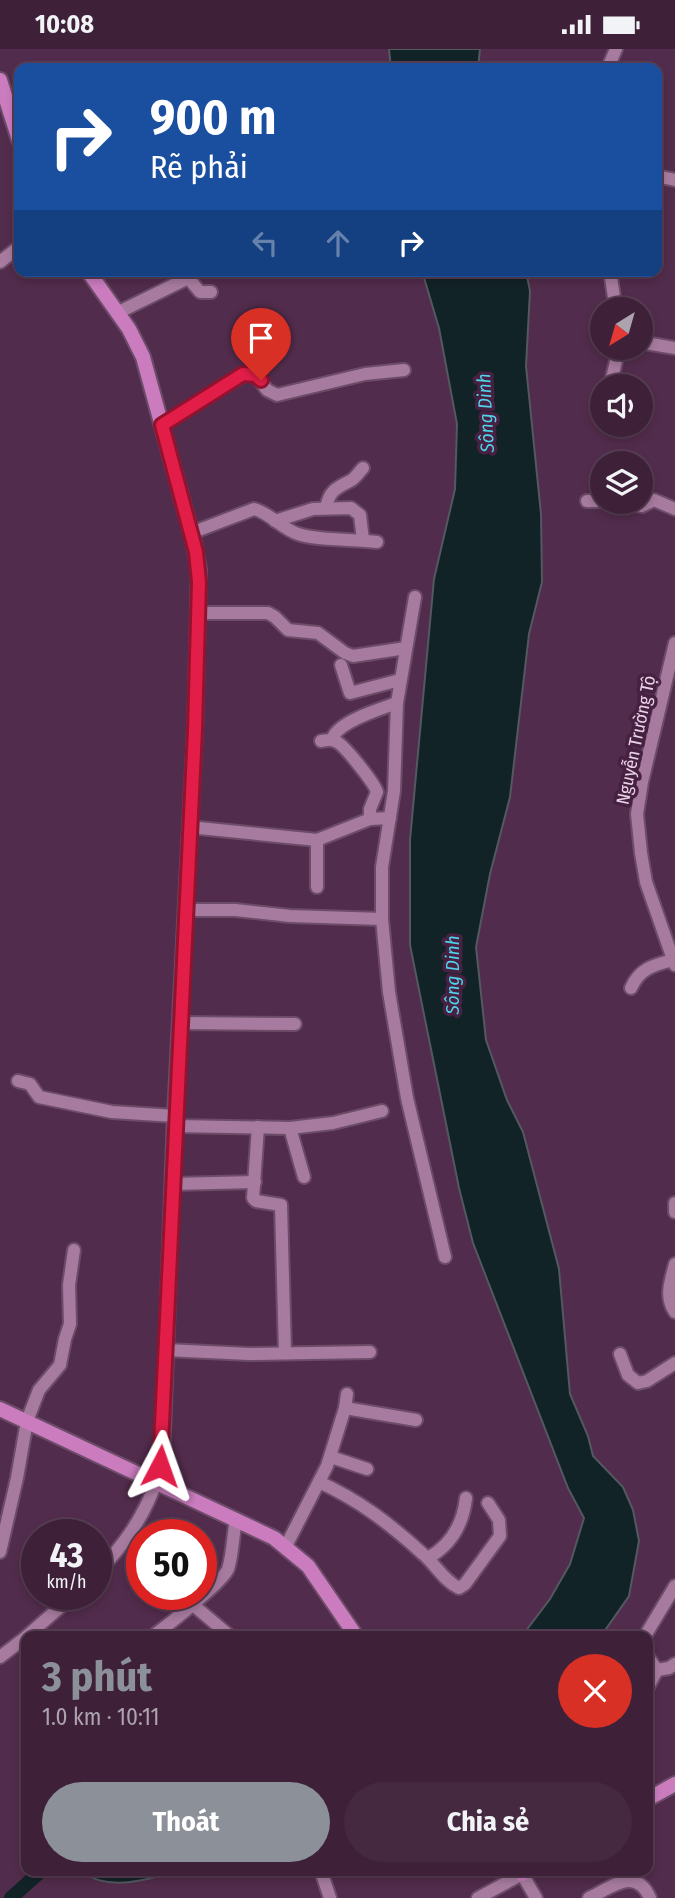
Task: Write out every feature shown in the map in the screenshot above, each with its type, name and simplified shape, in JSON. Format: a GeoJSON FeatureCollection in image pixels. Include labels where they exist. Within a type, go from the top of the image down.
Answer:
{"type":"FeatureCollection","features":[{"type":"Feature","properties":{"kind":"main road"},"geometry":{"type":"LineString","coordinates":[[0,80],[14,120]]}},
{"type":"Feature","properties":{"kind":"main road"},"geometry":{"type":"LineString","coordinates":[[92,277],[129,329],[143,357],[199,570],[195,730],[175,1121],[162,1457],[156,1482]]}},
{"type":"Feature","properties":{"kind":"main road"},"geometry":{"type":"LineString","coordinates":[[0,1409],[264,1532],[286,1546],[308,1566],[353,1631]]}},
{"type":"Feature","properties":{"kind":"main road"},"geometry":{"type":"LineString","coordinates":[[653,1796],[675,1784]]}},
{"type":"Feature","properties":{"kind":"street"},"geometry":{"type":"LineString","coordinates":[[0,262],[14,251]]}},
{"type":"Feature","properties":{"kind":"street"},"geometry":{"type":"LineString","coordinates":[[611,277],[614,297]]}},
{"type":"Feature","properties":{"kind":"street"},"geometry":{"type":"LineString","coordinates":[[117,313],[186,279],[200,292],[211,292]]}},
{"type":"Feature","properties":{"kind":"street"},"geometry":{"type":"LineString","coordinates":[[653,344],[675,348]]}},
{"type":"Feature","properties":{"kind":"street"},"geometry":{"type":"LineString","coordinates":[[162,425],[247,373],[256,375],[267,390],[277,395],[365,374],[404,370]]}},
{"type":"Feature","properties":{"kind":"street"},"geometry":{"type":"LineString","coordinates":[[326,508],[338,485],[351,481],[363,468]]}},
{"type":"Feature","properties":{"kind":"street"},"geometry":{"type":"LineString","coordinates":[[653,500],[675,509]]}},
{"type":"Feature","properties":{"kind":"street"},"geometry":{"type":"LineString","coordinates":[[191,533],[254,509],[303,535],[377,542]]}},
{"type":"Feature","properties":{"kind":"street"},"geometry":{"type":"LineString","coordinates":[[275,521],[313,509],[356,510],[360,515],[363,540]]}},
{"type":"Feature","properties":{"kind":"street"},"geometry":{"type":"LineString","coordinates":[[415,597],[397,703],[394,791],[382,867],[382,919],[389,992],[407,1098],[445,1257]]}},
{"type":"Feature","properties":{"kind":"street"},"geometry":{"type":"LineString","coordinates":[[198,613],[268,613],[288,630],[318,633],[349,655],[406,648]]}},
{"type":"Feature","properties":{"kind":"street","name":"Nguyễn Trường Tộ"},"geometry":{"type":"LineString","coordinates":[[674,963],[646,883],[637,814],[675,643]]}},
{"type":"Feature","properties":{"kind":"street"},"geometry":{"type":"LineString","coordinates":[[341,664],[349,692],[400,680]]}},
{"type":"Feature","properties":{"kind":"street"},"geometry":{"type":"LineString","coordinates":[[370,819],[370,807],[377,794],[375,786],[343,746],[326,741],[357,718],[397,703]]}},
{"type":"Feature","properties":{"kind":"street"},"geometry":{"type":"LineString","coordinates":[[189,827],[317,840],[370,819],[390,818]]}},
{"type":"Feature","properties":{"kind":"street"},"geometry":{"type":"LineString","coordinates":[[317,840],[317,887]]}},
{"type":"Feature","properties":{"kind":"street"},"geometry":{"type":"LineString","coordinates":[[186,910],[235,910],[290,916],[382,919]]}},
{"type":"Feature","properties":{"kind":"street"},"geometry":{"type":"LineString","coordinates":[[631,988],[641,972],[648,967],[674,963]]}},
{"type":"Feature","properties":{"kind":"street"},"geometry":{"type":"LineString","coordinates":[[181,1023],[295,1024]]}},
{"type":"Feature","properties":{"kind":"street"},"geometry":{"type":"LineString","coordinates":[[18,1081],[30,1084],[39,1097],[175,1121],[290,1128],[333,1123],[382,1111]]}},
{"type":"Feature","properties":{"kind":"street"},"geometry":{"type":"LineString","coordinates":[[258,1127],[254,1198],[256,1201],[281,1205],[285,1353]]}},
{"type":"Feature","properties":{"kind":"street"},"geometry":{"type":"LineString","coordinates":[[290,1128],[304,1177]]}},
{"type":"Feature","properties":{"kind":"street"},"geometry":{"type":"LineString","coordinates":[[173,1184],[255,1182]]}},
{"type":"Feature","properties":{"kind":"street"},"geometry":{"type":"LineString","coordinates":[[675,1203],[675,1212]]}},
{"type":"Feature","properties":{"kind":"street"},"geometry":{"type":"LineString","coordinates":[[0,1552],[27,1421],[39,1390],[60,1365],[70,1324],[69,1285],[74,1250]]}},
{"type":"Feature","properties":{"kind":"street"},"geometry":{"type":"LineString","coordinates":[[675,1264],[668,1294],[675,1312]]}},
{"type":"Feature","properties":{"kind":"street"},"geometry":{"type":"LineString","coordinates":[[166,1350],[370,1352]]}},
{"type":"Feature","properties":{"kind":"street"},"geometry":{"type":"LineString","coordinates":[[620,1354],[628,1375],[638,1383],[647,1381],[675,1363]]}},
{"type":"Feature","properties":{"kind":"street"},"geometry":{"type":"LineString","coordinates":[[286,1546],[331,1457],[347,1394]]}},
{"type":"Feature","properties":{"kind":"street"},"geometry":{"type":"LineString","coordinates":[[345,1408],[416,1420]]}},
{"type":"Feature","properties":{"kind":"street"},"geometry":{"type":"LineString","coordinates":[[331,1457],[366,1469]]}},
{"type":"Feature","properties":{"kind":"street"},"geometry":{"type":"LineString","coordinates":[[112,1555],[136,1527],[147,1508],[156,1482]]}},
{"type":"Feature","properties":{"kind":"street"},"geometry":{"type":"LineString","coordinates":[[319,1482],[357,1500],[428,1558],[459,1588],[500,1535],[499,1520],[488,1503]]}},
{"type":"Feature","properties":{"kind":"street"},"geometry":{"type":"LineString","coordinates":[[428,1558],[442,1550],[453,1535],[464,1515],[466,1498]]}},
{"type":"Feature","properties":{"kind":"street"},"geometry":{"type":"LineString","coordinates":[[217,1582],[227,1569],[236,1519]]}},
{"type":"Feature","properties":{"kind":"street"},"geometry":{"type":"LineString","coordinates":[[649,1631],[675,1586]]}},
{"type":"Feature","properties":{"kind":"street"},"geometry":{"type":"LineString","coordinates":[[36,1631],[58,1610]]}},
{"type":"Feature","properties":{"kind":"street"},"geometry":{"type":"LineString","coordinates":[[159,1631],[185,1610]]}},
{"type":"Feature","properties":{"kind":"street"},"geometry":{"type":"LineString","coordinates":[[199,1610],[224,1631]]}},
{"type":"Feature","properties":{"kind":"street"},"geometry":{"type":"LineString","coordinates":[[0,1639],[5,1654],[21,1643]]}},
{"type":"Feature","properties":{"kind":"street"},"geometry":{"type":"LineString","coordinates":[[653,1664],[657,1670]]}},
{"type":"Feature","properties":{"kind":"street"},"geometry":{"type":"LineString","coordinates":[[657,1670],[675,1664]]}},
{"type":"Feature","properties":{"kind":"street"},"geometry":{"type":"LineString","coordinates":[[653,1678],[657,1670]]}},
{"type":"Feature","properties":{"kind":"street"},"geometry":{"type":"LineString","coordinates":[[323,1876],[330,1898]]}},
{"type":"Feature","properties":{"kind":"street"},"geometry":{"type":"LineString","coordinates":[[487,1896],[517,1876]]}},
{"type":"Feature","properties":{"kind":"street"},"geometry":{"type":"LineString","coordinates":[[525,1876],[536,1898]]}},
{"type":"Feature","properties":{"kind":"street"},"geometry":{"type":"LineString","coordinates":[[589,1898],[624,1882],[635,1881],[644,1886],[650,1898]]}},
{"type":"Feature","properties":{"kind":"water"},"geometry":{"type":"Polygon","coordinates":[[[389,49],[480,49],[479,63],[390,63],[389,49]]]}},
{"type":"Feature","properties":{"kind":"water"},"geometry":{"type":"Polygon","coordinates":[[[424,277],[527,277],[530,291],[526,366],[541,514],[542,582],[529,634],[510,797],[490,874],[476,947],[486,1040],[507,1100],[523,1132],[559,1269],[570,1394],[588,1436],[593,1456],[623,1487],[633,1510],[639,1541],[629,1596],[604,1631],[526,1631],[550,1599],[570,1564],[584,1518],[568,1488],[473,1243],[459,1188],[410,945],[410,840],[434,579],[455,489],[457,424],[439,328],[424,277]]]}},
{"type":"Feature","properties":{"kind":"water"},"geometry":{"type":"Polygon","coordinates":[[[89,1876],[157,1876],[115,1883],[89,1876]]]}},
{"type":"Feature","properties":{"kind":"waterway","name":"Sông Dinh"},"geometry":{"type":"LineString","coordinates":[[11,1898],[35,1876]]}},
{"type":"Feature","properties":{"kind":"route"},"geometry":{"type":"LineString","coordinates":[[160,1466],[195,730],[199,582],[196,552],[162,425],[243,374],[256,375],[261,380]]}}]}
